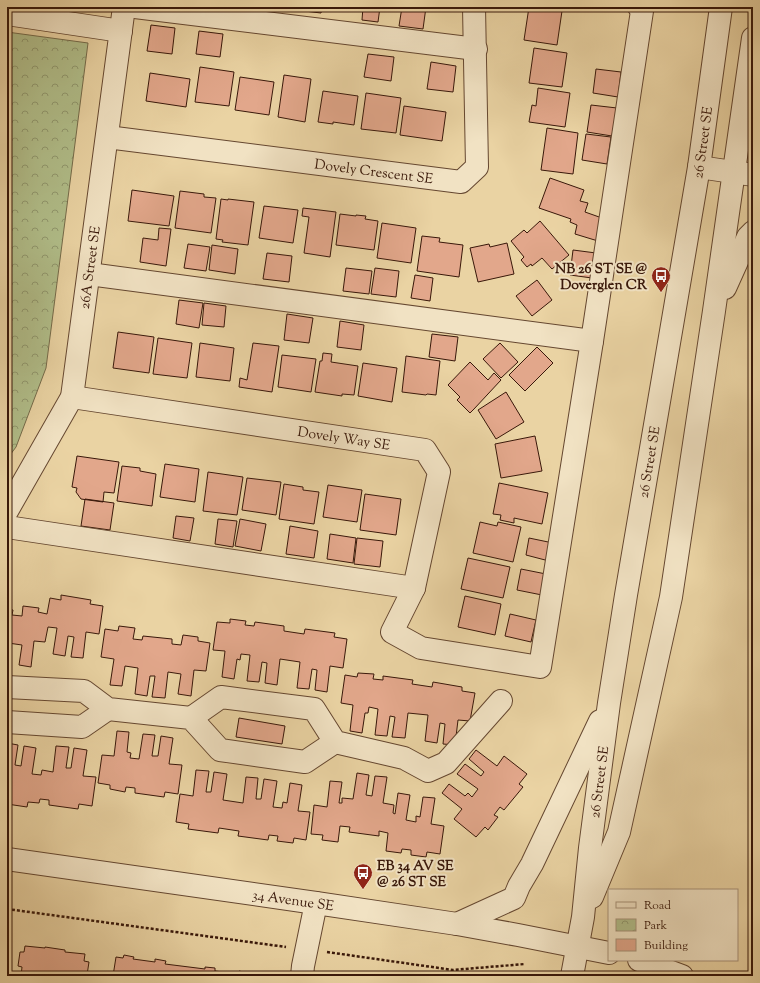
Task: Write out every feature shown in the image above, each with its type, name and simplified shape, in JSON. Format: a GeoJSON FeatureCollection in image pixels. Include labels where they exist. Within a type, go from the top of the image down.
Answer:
{"type":"FeatureCollection","features":[{"type":"Feature","properties":{"kind":"street","name":"26A Street SE"},"geometry":{"type":"LineString","coordinates":[[7,511],[72,397],[124,7]]}},
{"type":"Feature","properties":{"kind":"street"},"geometry":{"type":"LineString","coordinates":[[135,7],[476,49]]}},
{"type":"Feature","properties":{"kind":"street","name":"Dovely Crescent SE"},"geometry":{"type":"LineString","coordinates":[[107,137],[461,182],[477,167],[476,49],[474,7]]}},
{"type":"Feature","properties":{"kind":"street"},"geometry":{"type":"LineString","coordinates":[[89,274],[592,342],[642,11],[639,7]]}},
{"type":"Feature","properties":{"kind":"street","name":"26 Street SE"},"geometry":{"type":"LineString","coordinates":[[572,976],[583,917],[590,848],[609,703],[627,588],[699,167],[721,7]]}},
{"type":"Feature","properties":{"kind":"street"},"geometry":{"type":"LineString","coordinates":[[7,14],[121,31]]}},
{"type":"Feature","properties":{"kind":"street","name":"26 Street SE"},"geometry":{"type":"LineString","coordinates":[[583,917],[620,832],[671,597],[714,311],[744,173],[753,38]]}},
{"type":"Feature","properties":{"kind":"street"},"geometry":{"type":"LineString","coordinates":[[699,167],[744,173]]}},
{"type":"Feature","properties":{"kind":"street"},"geometry":{"type":"LineString","coordinates":[[714,311],[748,237],[753,232]]}},
{"type":"Feature","properties":{"kind":"street","name":"Dovely Way SE"},"geometry":{"type":"LineString","coordinates":[[72,397],[425,450],[439,472],[414,588],[392,632],[421,648],[540,667],[592,342]]}},
{"type":"Feature","properties":{"kind":"street"},"geometry":{"type":"LineString","coordinates":[[7,527],[414,588]]}},
{"type":"Feature","properties":{"kind":"street"},"geometry":{"type":"LineString","coordinates":[[7,687],[84,691],[108,709],[191,718],[221,697],[314,709],[335,742],[404,758],[428,771],[446,763],[501,701]]}},
{"type":"Feature","properties":{"kind":"street"},"geometry":{"type":"LineString","coordinates":[[457,924],[514,898],[532,864],[609,703]]}},
{"type":"Feature","properties":{"kind":"street"},"geometry":{"type":"LineString","coordinates":[[7,722],[82,727],[108,709]]}},
{"type":"Feature","properties":{"kind":"street"},"geometry":{"type":"LineString","coordinates":[[191,718],[220,750],[305,762],[335,742]]}},
{"type":"Feature","properties":{"kind":"street","name":"34 Avenue SE"},"geometry":{"type":"LineString","coordinates":[[7,859],[457,924],[608,953]]}},
{"type":"Feature","properties":{"kind":"street"},"geometry":{"type":"LineString","coordinates":[[302,975],[316,903]]}},
{"type":"Feature","properties":{"kind":"street"},"geometry":{"type":"LineString","coordinates":[[642,961],[682,976]]}},
{"type":"Feature","properties":{"kind":"path"},"geometry":{"type":"LineString","coordinates":[[7,909],[452,970],[525,964]]}},
{"type":"Feature","properties":{"kind":"green space"},"geometry":{"type":"Polygon","coordinates":[[[7,32],[88,43],[46,368],[16,447],[7,459],[7,32]]]}},
{"type":"Feature","properties":{"kind":"building"},"geometry":{"type":"Polygon","coordinates":[[[296,7],[322,7],[321,13],[296,10],[296,7]]]}},
{"type":"Feature","properties":{"kind":"building"},"geometry":{"type":"Polygon","coordinates":[[[363,7],[380,7],[378,22],[362,20],[363,7]]]}},
{"type":"Feature","properties":{"kind":"building"},"geometry":{"type":"Polygon","coordinates":[[[402,7],[426,7],[423,29],[399,26],[402,7]]]}},
{"type":"Feature","properties":{"kind":"building"},"geometry":{"type":"Polygon","coordinates":[[[529,7],[562,11],[557,45],[524,40],[529,7]]]}},
{"type":"Feature","properties":{"kind":"building"},"geometry":{"type":"Polygon","coordinates":[[[151,25],[175,28],[172,54],[147,51],[151,25]]]}},
{"type":"Feature","properties":{"kind":"building"},"geometry":{"type":"Polygon","coordinates":[[[199,31],[223,34],[220,57],[196,54],[199,31]]]}},
{"type":"Feature","properties":{"kind":"building"},"geometry":{"type":"Polygon","coordinates":[[[534,48],[567,53],[562,87],[529,83],[534,48]]]}},
{"type":"Feature","properties":{"kind":"building"},"geometry":{"type":"Polygon","coordinates":[[[368,54],[394,57],[391,81],[364,77],[368,54]]]}},
{"type":"Feature","properties":{"kind":"building"},"geometry":{"type":"Polygon","coordinates":[[[431,62],[456,66],[453,92],[427,89],[431,62]]]}},
{"type":"Feature","properties":{"kind":"building"},"geometry":{"type":"Polygon","coordinates":[[[200,67],[234,72],[229,106],[195,102],[200,67]]]}},
{"type":"Feature","properties":{"kind":"building"},"geometry":{"type":"Polygon","coordinates":[[[596,69],[621,72],[618,97],[593,93],[596,69]]]}},
{"type":"Feature","properties":{"kind":"building"},"geometry":{"type":"Polygon","coordinates":[[[150,73],[190,79],[186,107],[146,101],[150,73]]]}},
{"type":"Feature","properties":{"kind":"building"},"geometry":{"type":"Polygon","coordinates":[[[284,75],[311,79],[305,122],[278,117],[284,75]]]}},
{"type":"Feature","properties":{"kind":"building"},"geometry":{"type":"Polygon","coordinates":[[[240,77],[274,82],[269,115],[235,110],[240,77]]]}},
{"type":"Feature","properties":{"kind":"building"},"geometry":{"type":"Polygon","coordinates":[[[538,88],[570,93],[565,127],[529,122],[532,105],[536,106],[538,88]]]}},
{"type":"Feature","properties":{"kind":"building"},"geometry":{"type":"Polygon","coordinates":[[[323,91],[358,96],[354,125],[333,122],[333,124],[318,122],[323,91]]]}},
{"type":"Feature","properties":{"kind":"building"},"geometry":{"type":"Polygon","coordinates":[[[366,93],[401,98],[396,133],[361,129],[366,93]]]}},
{"type":"Feature","properties":{"kind":"building"},"geometry":{"type":"Polygon","coordinates":[[[591,105],[617,108],[612,136],[587,132],[591,105]]]}},
{"type":"Feature","properties":{"kind":"building"},"geometry":{"type":"Polygon","coordinates":[[[404,106],[446,112],[442,141],[400,135],[404,106]]]}},
{"type":"Feature","properties":{"kind":"building"},"geometry":{"type":"Polygon","coordinates":[[[547,128],[578,133],[573,174],[541,170],[547,128]]]}},
{"type":"Feature","properties":{"kind":"building"},"geometry":{"type":"Polygon","coordinates":[[[586,134],[611,137],[607,164],[582,160],[586,134]]]}},
{"type":"Feature","properties":{"kind":"building"},"geometry":{"type":"Polygon","coordinates":[[[550,178],[584,190],[580,201],[588,203],[585,212],[602,218],[598,241],[575,234],[577,225],[570,222],[571,219],[539,208],[550,178]]]}},
{"type":"Feature","properties":{"kind":"building"},"geometry":{"type":"Polygon","coordinates":[[[132,190],[174,196],[169,226],[128,221],[132,190]]]}},
{"type":"Feature","properties":{"kind":"building"},"geometry":{"type":"Polygon","coordinates":[[[180,191],[204,194],[204,197],[216,198],[211,233],[175,228],[180,191]]]}},
{"type":"Feature","properties":{"kind":"building"},"geometry":{"type":"Polygon","coordinates":[[[221,199],[254,202],[248,245],[222,242],[223,240],[216,239],[221,199]]]}},
{"type":"Feature","properties":{"kind":"building"},"geometry":{"type":"Polygon","coordinates":[[[264,206],[298,210],[293,243],[259,238],[264,206]]]}},
{"type":"Feature","properties":{"kind":"building"},"geometry":{"type":"Polygon","coordinates":[[[303,208],[336,212],[330,257],[304,253],[309,217],[302,216],[303,208]]]}},
{"type":"Feature","properties":{"kind":"building"},"geometry":{"type":"Polygon","coordinates":[[[340,214],[366,216],[365,219],[378,221],[374,250],[336,245],[340,214]]]}},
{"type":"Feature","properties":{"kind":"building"},"geometry":{"type":"Polygon","coordinates":[[[540,221],[569,255],[552,269],[542,258],[532,266],[531,264],[527,267],[521,260],[524,257],[511,241],[524,230],[527,233],[540,221]]]}},
{"type":"Feature","properties":{"kind":"building"},"geometry":{"type":"Polygon","coordinates":[[[382,223],[416,228],[411,263],[377,258],[382,223]]]}},
{"type":"Feature","properties":{"kind":"building"},"geometry":{"type":"Polygon","coordinates":[[[159,228],[171,229],[166,266],[140,262],[143,238],[158,240],[159,228]]]}},
{"type":"Feature","properties":{"kind":"building"},"geometry":{"type":"Polygon","coordinates":[[[422,236],[440,238],[439,242],[463,245],[459,277],[417,271],[422,236]]]}},
{"type":"Feature","properties":{"kind":"building"},"geometry":{"type":"Polygon","coordinates":[[[507,243],[514,274],[478,282],[470,248],[489,244],[490,247],[507,243]]]}},
{"type":"Feature","properties":{"kind":"building"},"geometry":{"type":"Polygon","coordinates":[[[188,244],[210,247],[206,271],[184,268],[188,244]]]}},
{"type":"Feature","properties":{"kind":"building"},"geometry":{"type":"Polygon","coordinates":[[[212,245],[238,249],[235,274],[209,270],[212,245]]]}},
{"type":"Feature","properties":{"kind":"building"},"geometry":{"type":"Polygon","coordinates":[[[573,250],[596,253],[592,278],[570,275],[573,250]]]}},
{"type":"Feature","properties":{"kind":"building"},"geometry":{"type":"Polygon","coordinates":[[[267,253],[292,256],[289,282],[263,279],[267,253]]]}},
{"type":"Feature","properties":{"kind":"building"},"geometry":{"type":"Polygon","coordinates":[[[346,268],[372,271],[369,294],[343,291],[346,268]]]}},
{"type":"Feature","properties":{"kind":"building"},"geometry":{"type":"Polygon","coordinates":[[[375,268],[399,271],[396,297],[371,294],[375,268]]]}},
{"type":"Feature","properties":{"kind":"building"},"geometry":{"type":"Polygon","coordinates":[[[415,275],[433,278],[430,301],[411,298],[415,275]]]}},
{"type":"Feature","properties":{"kind":"building"},"geometry":{"type":"Polygon","coordinates":[[[537,280],[552,300],[532,316],[516,296],[537,280]]]}},
{"type":"Feature","properties":{"kind":"building"},"geometry":{"type":"Polygon","coordinates":[[[179,300],[203,303],[199,328],[176,324],[179,300]]]}},
{"type":"Feature","properties":{"kind":"building"},"geometry":{"type":"Polygon","coordinates":[[[204,303],[226,306],[224,327],[202,325],[204,303]]]}},
{"type":"Feature","properties":{"kind":"building"},"geometry":{"type":"Polygon","coordinates":[[[287,314],[313,318],[309,343],[284,340],[287,314]]]}},
{"type":"Feature","properties":{"kind":"building"},"geometry":{"type":"Polygon","coordinates":[[[340,321],[364,325],[361,350],[337,347],[340,321]]]}},
{"type":"Feature","properties":{"kind":"building"},"geometry":{"type":"Polygon","coordinates":[[[118,332],[154,337],[149,373],[113,368],[118,332]]]}},
{"type":"Feature","properties":{"kind":"building"},"geometry":{"type":"Polygon","coordinates":[[[432,334],[458,337],[455,361],[429,357],[432,334]]]}},
{"type":"Feature","properties":{"kind":"building"},"geometry":{"type":"Polygon","coordinates":[[[158,338],[192,343],[187,378],[153,374],[158,338]]]}},
{"type":"Feature","properties":{"kind":"building"},"geometry":{"type":"Polygon","coordinates":[[[200,343],[234,348],[230,381],[196,377],[200,343]]]}},
{"type":"Feature","properties":{"kind":"building"},"geometry":{"type":"Polygon","coordinates":[[[253,343],[279,346],[272,392],[239,387],[240,378],[247,380],[253,343]]]}},
{"type":"Feature","properties":{"kind":"building"},"geometry":{"type":"Polygon","coordinates":[[[500,343],[518,362],[501,378],[483,359],[500,343]]]}},
{"type":"Feature","properties":{"kind":"building"},"geometry":{"type":"Polygon","coordinates":[[[537,347],[553,363],[525,391],[509,375],[537,347]]]}},
{"type":"Feature","properties":{"kind":"building"},"geometry":{"type":"Polygon","coordinates":[[[323,353],[332,354],[331,362],[358,366],[354,395],[342,394],[342,396],[315,392],[320,361],[322,361],[323,353]]]}},
{"type":"Feature","properties":{"kind":"building"},"geometry":{"type":"Polygon","coordinates":[[[282,355],[316,359],[311,392],[278,387],[282,355]]]}},
{"type":"Feature","properties":{"kind":"building"},"geometry":{"type":"Polygon","coordinates":[[[406,356],[440,361],[436,395],[402,392],[406,356]]]}},
{"type":"Feature","properties":{"kind":"building"},"geometry":{"type":"Polygon","coordinates":[[[470,362],[488,380],[494,373],[501,380],[470,413],[457,400],[460,397],[448,385],[470,362]]]}},
{"type":"Feature","properties":{"kind":"building"},"geometry":{"type":"Polygon","coordinates":[[[363,363],[397,368],[392,402],[358,396],[363,363]]]}},
{"type":"Feature","properties":{"kind":"building"},"geometry":{"type":"Polygon","coordinates":[[[506,392],[524,422],[496,439],[478,410],[506,392]]]}},
{"type":"Feature","properties":{"kind":"building"},"geometry":{"type":"Polygon","coordinates":[[[535,436],[542,471],[501,478],[495,444],[535,436]]]}},
{"type":"Feature","properties":{"kind":"building"},"geometry":{"type":"Polygon","coordinates":[[[77,456],[119,462],[114,493],[104,492],[103,502],[81,499],[76,492],[77,488],[72,487],[77,456]]]}},
{"type":"Feature","properties":{"kind":"building"},"geometry":{"type":"Polygon","coordinates":[[[165,464],[199,469],[195,502],[160,497],[165,464]]]}},
{"type":"Feature","properties":{"kind":"building"},"geometry":{"type":"Polygon","coordinates":[[[122,466],[140,468],[140,471],[156,474],[152,506],[117,501],[122,466]]]}},
{"type":"Feature","properties":{"kind":"building"},"geometry":{"type":"Polygon","coordinates":[[[208,472],[243,477],[237,515],[203,511],[208,472]]]}},
{"type":"Feature","properties":{"kind":"building"},"geometry":{"type":"Polygon","coordinates":[[[247,478],[281,482],[276,515],[242,510],[247,478]]]}},
{"type":"Feature","properties":{"kind":"building"},"geometry":{"type":"Polygon","coordinates":[[[499,483],[548,493],[542,524],[514,518],[514,523],[500,520],[501,515],[493,514],[499,483]]]}},
{"type":"Feature","properties":{"kind":"building"},"geometry":{"type":"Polygon","coordinates":[[[284,484],[303,487],[303,490],[319,492],[314,524],[279,519],[284,484]]]}},
{"type":"Feature","properties":{"kind":"building"},"geometry":{"type":"Polygon","coordinates":[[[328,485],[362,490],[357,522],[323,517],[328,485]]]}},
{"type":"Feature","properties":{"kind":"building"},"geometry":{"type":"Polygon","coordinates":[[[365,494],[401,499],[396,535],[360,530],[365,494]]]}},
{"type":"Feature","properties":{"kind":"building"},"geometry":{"type":"Polygon","coordinates":[[[85,499],[114,503],[110,530],[81,526],[85,499]]]}},
{"type":"Feature","properties":{"kind":"building"},"geometry":{"type":"Polygon","coordinates":[[[176,516],[194,518],[190,541],[173,538],[176,516]]]}},
{"type":"Feature","properties":{"kind":"building"},"geometry":{"type":"Polygon","coordinates":[[[218,519],[237,521],[233,547],[215,544],[218,519]]]}},
{"type":"Feature","properties":{"kind":"building"},"geometry":{"type":"Polygon","coordinates":[[[240,519],[266,524],[261,551],[235,546],[240,519]]]}},
{"type":"Feature","properties":{"kind":"building"},"geometry":{"type":"Polygon","coordinates":[[[480,522],[497,526],[498,522],[521,527],[513,562],[473,553],[480,522]]]}},
{"type":"Feature","properties":{"kind":"building"},"geometry":{"type":"Polygon","coordinates":[[[290,526],[318,531],[314,558],[286,554],[290,526]]]}},
{"type":"Feature","properties":{"kind":"building"},"geometry":{"type":"Polygon","coordinates":[[[330,534],[356,538],[353,563],[327,559],[330,534]]]}},
{"type":"Feature","properties":{"kind":"building"},"geometry":{"type":"Polygon","coordinates":[[[357,538],[383,541],[380,567],[354,564],[357,538]]]}},
{"type":"Feature","properties":{"kind":"building"},"geometry":{"type":"Polygon","coordinates":[[[529,538],[553,543],[549,561],[526,555],[529,538]]]}},
{"type":"Feature","properties":{"kind":"building"},"geometry":{"type":"Polygon","coordinates":[[[468,558],[510,567],[503,598],[461,589],[468,558]]]}},
{"type":"Feature","properties":{"kind":"building"},"geometry":{"type":"Polygon","coordinates":[[[521,569],[546,574],[542,595],[517,590],[521,569]]]}},
{"type":"Feature","properties":{"kind":"building"},"geometry":{"type":"Polygon","coordinates":[[[61,595],[91,600],[90,604],[103,606],[99,634],[86,632],[83,658],[71,657],[74,637],[68,636],[65,656],[53,654],[57,628],[48,627],[45,642],[34,641],[31,667],[19,665],[22,645],[8,643],[7,655],[7,609],[13,610],[12,615],[22,616],[23,606],[39,608],[38,612],[47,614],[50,598],[61,600],[61,595]]]}},
{"type":"Feature","properties":{"kind":"building"},"geometry":{"type":"Polygon","coordinates":[[[465,596],[501,604],[495,635],[458,627],[465,596]]]}},
{"type":"Feature","properties":{"kind":"building"},"geometry":{"type":"Polygon","coordinates":[[[510,614],[536,620],[531,642],[505,636],[510,614]]]}},
{"type":"Feature","properties":{"kind":"building"},"geometry":{"type":"Polygon","coordinates":[[[230,619],[246,621],[245,625],[254,626],[255,622],[284,626],[284,631],[304,634],[305,629],[335,633],[334,637],[347,639],[343,668],[330,666],[327,692],[315,690],[317,670],[312,669],[309,689],[297,688],[300,662],[280,659],[277,685],[265,683],[267,663],[262,662],[259,682],[247,681],[250,655],[241,654],[240,660],[237,659],[234,679],[222,677],[225,651],[213,650],[217,622],[230,623],[230,619]]]}},
{"type":"Feature","properties":{"kind":"building"},"geometry":{"type":"Polygon","coordinates":[[[119,626],[135,628],[133,639],[142,640],[143,636],[172,639],[172,644],[181,645],[183,635],[198,637],[198,641],[210,643],[206,671],[194,670],[191,696],[178,694],[181,674],[168,672],[165,698],[152,697],[155,676],[150,676],[147,696],[135,694],[138,668],[125,666],[122,686],[110,685],[114,659],[101,657],[105,629],[118,631],[119,626]]]}},
{"type":"Feature","properties":{"kind":"building"},"geometry":{"type":"Polygon","coordinates":[[[358,673],[374,674],[373,679],[383,680],[383,676],[413,680],[412,684],[432,687],[433,682],[462,687],[462,691],[475,693],[470,721],[458,720],[455,745],[443,744],[445,724],[440,723],[437,743],[425,741],[428,715],[408,713],[405,738],[392,737],[395,717],[390,716],[387,736],[375,735],[378,709],[369,707],[368,713],[365,713],[362,733],[350,731],[353,705],[341,703],[345,675],[357,677],[358,673]]]}},
{"type":"Feature","properties":{"kind":"building"},"geometry":{"type":"Polygon","coordinates":[[[239,718],[285,726],[282,744],[236,737],[239,718]]]}},
{"type":"Feature","properties":{"kind":"building"},"geometry":{"type":"Polygon","coordinates":[[[117,731],[129,732],[127,752],[131,753],[130,758],[139,759],[143,734],[155,735],[152,756],[158,756],[161,736],[173,738],[169,764],[182,765],[178,794],[165,792],[164,797],[135,793],[135,788],[126,787],[125,792],[110,789],[110,785],[98,783],[102,755],[114,756],[117,731]]]}},
{"type":"Feature","properties":{"kind":"building"},"geometry":{"type":"Polygon","coordinates":[[[7,743],[18,745],[15,765],[21,766],[24,746],[36,748],[32,774],[41,775],[42,770],[53,772],[56,746],[69,747],[66,768],[71,768],[74,748],[87,750],[83,776],[96,777],[92,806],[79,804],[78,809],[49,805],[49,800],[40,799],[39,803],[28,802],[27,807],[7,804],[7,743]]]}},
{"type":"Feature","properties":{"kind":"building"},"geometry":{"type":"Polygon","coordinates":[[[476,750],[497,766],[504,756],[527,774],[519,784],[523,787],[504,810],[500,807],[494,815],[498,817],[488,830],[485,827],[476,837],[454,819],[462,809],[442,793],[449,784],[465,796],[468,793],[472,797],[478,789],[457,774],[465,764],[481,776],[484,772],[469,759],[476,750]]]}},
{"type":"Feature","properties":{"kind":"building"},"geometry":{"type":"Polygon","coordinates":[[[196,770],[209,771],[206,792],[211,792],[214,772],[227,774],[223,800],[243,803],[246,777],[258,778],[256,799],[261,799],[264,779],[277,781],[273,807],[282,808],[283,802],[287,803],[290,783],[302,785],[298,811],[310,812],[306,840],[294,838],[293,843],[277,841],[278,836],[269,835],[268,840],[238,836],[239,831],[219,828],[218,833],[188,829],[189,824],[176,822],[180,794],[193,796],[196,770]]]}},
{"type":"Feature","properties":{"kind":"building"},"geometry":{"type":"Polygon","coordinates":[[[357,773],[369,775],[366,795],[372,796],[375,776],[387,777],[383,803],[394,805],[393,813],[395,814],[398,793],[410,795],[406,820],[416,822],[416,816],[420,817],[423,797],[435,798],[431,824],[444,826],[440,854],[427,852],[426,857],[411,855],[411,850],[402,849],[401,853],[386,851],[388,833],[379,831],[379,836],[349,832],[350,827],[340,826],[338,842],[322,840],[323,835],[311,834],[314,805],[327,807],[330,781],[342,782],[339,803],[342,803],[342,798],[353,799],[357,773]]]}},
{"type":"Feature","properties":{"kind":"building"},"geometry":{"type":"Polygon","coordinates":[[[25,946],[45,947],[65,950],[65,952],[85,954],[84,961],[89,962],[87,975],[21,976],[22,967],[18,966],[20,952],[24,952],[25,946]]]}},
{"type":"Feature","properties":{"kind":"building"},"geometry":{"type":"Polygon","coordinates":[[[124,955],[134,957],[133,959],[155,962],[155,959],[166,961],[165,964],[205,969],[205,967],[215,968],[215,971],[239,974],[239,971],[248,973],[247,975],[252,976],[113,976],[116,957],[123,958],[124,955]]]}},
{"type":"Feature","properties":{"kind":"place","name":"NB 26 ST SE @ Doverglen CR"},"geometry":{"type":"Point","coordinates":[661,293]}},
{"type":"Feature","properties":{"kind":"place","name":"EB 34 AV SE @ 26 ST SE"},"geometry":{"type":"Point","coordinates":[363,890]}}]}
